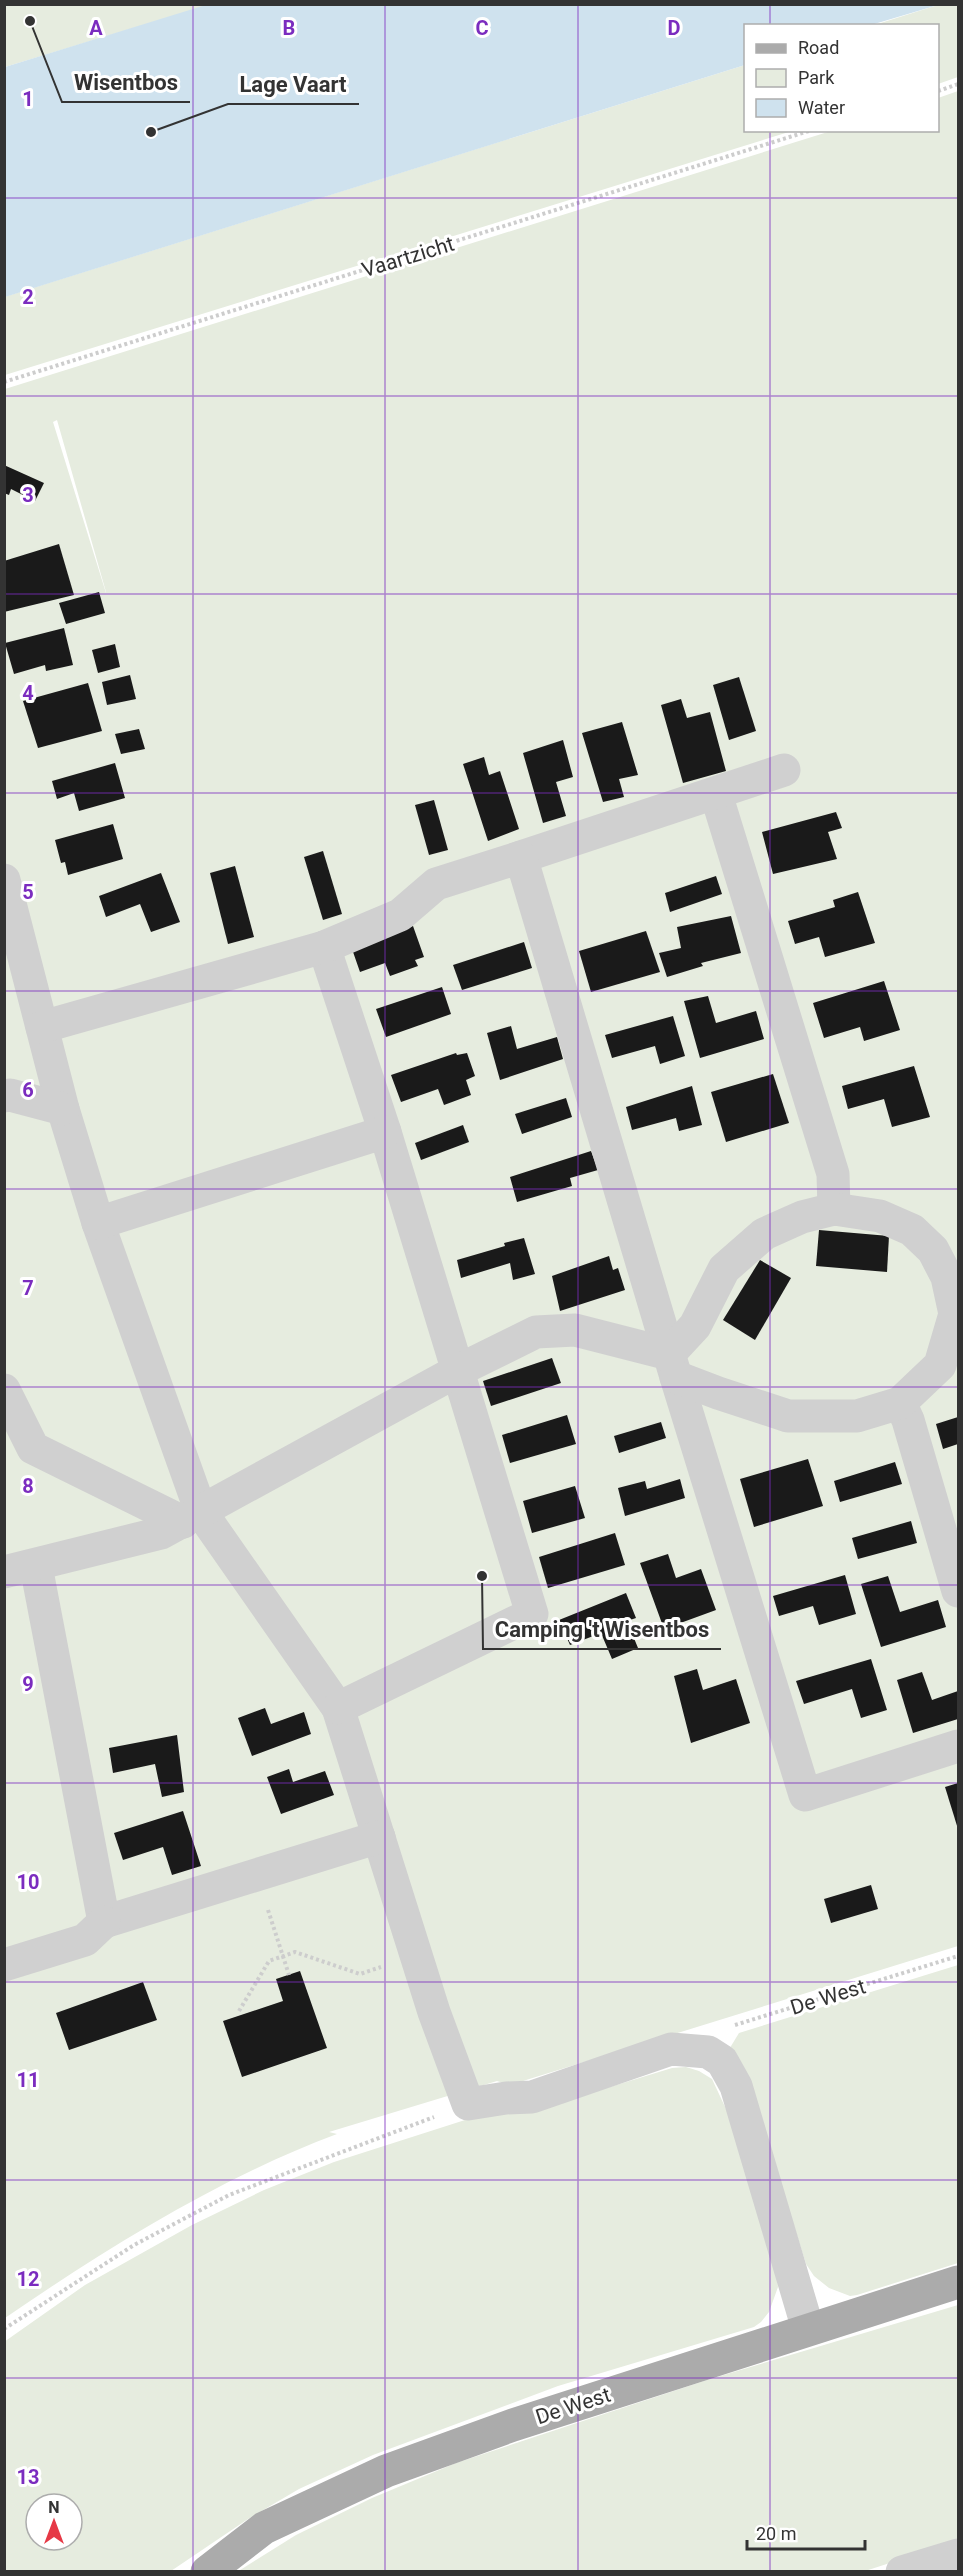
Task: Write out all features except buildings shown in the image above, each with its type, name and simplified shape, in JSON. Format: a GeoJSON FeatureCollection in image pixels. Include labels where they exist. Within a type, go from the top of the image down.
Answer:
{"type":"FeatureCollection","features":[{"type":"Feature","properties":{"kind":"main road","name":"De West"},"geometry":{"type":"LineString","coordinates":[[207,2571],[264,2528],[386,2471],[513,2425],[958,2282]]}},
{"type":"Feature","properties":{"kind":"street"},"geometry":{"type":"LineString","coordinates":[[42,1027],[324,947],[400,915],[436,884],[784,770]]}},
{"type":"Feature","properties":{"kind":"street"},"geometry":{"type":"LineString","coordinates":[[716,794],[833,1174],[834,1209]]}},
{"type":"Feature","properties":{"kind":"street"},"geometry":{"type":"LineString","coordinates":[[521,857],[805,1795],[958,1746]]}},
{"type":"Feature","properties":{"kind":"street"},"geometry":{"type":"LineString","coordinates":[[4,880],[63,1109],[192,1517],[338,1707],[434,2012],[468,2104],[506,2098],[532,2097],[671,2049],[708,2052],[722,2061],[736,2086],[808,2329]]}},
{"type":"Feature","properties":{"kind":"street"},"geometry":{"type":"LineString","coordinates":[[324,947],[385,1132],[532,1614],[338,1707]]}},
{"type":"Feature","properties":{"kind":"street"},"geometry":{"type":"LineString","coordinates":[[4,1096],[10,1095],[63,1109]]}},
{"type":"Feature","properties":{"kind":"street"},"geometry":{"type":"LineString","coordinates":[[98,1222],[385,1132]]}},
{"type":"Feature","properties":{"kind":"street"},"geometry":{"type":"LineString","coordinates":[[4,1572],[36,1566],[161,1533],[459,1370],[536,1332],[575,1330],[673,1365],[788,1416],[857,1416],[900,1403],[940,1365],[954,1314],[947,1277],[933,1250],[912,1230],[880,1216],[834,1209],[802,1217],[764,1234],[724,1269],[673,1365]]}},
{"type":"Feature","properties":{"kind":"street"},"geometry":{"type":"LineString","coordinates":[[4,1390],[33,1448],[192,1517]]}},
{"type":"Feature","properties":{"kind":"street"},"geometry":{"type":"LineString","coordinates":[[900,1403],[908,1420],[958,1592]]}},
{"type":"Feature","properties":{"kind":"street"},"geometry":{"type":"LineString","coordinates":[[36,1566],[104,1922]]}},
{"type":"Feature","properties":{"kind":"street"},"geometry":{"type":"LineString","coordinates":[[4,1965],[85,1940],[104,1922],[379,1837]]}},
{"type":"Feature","properties":{"kind":"street"},"geometry":{"type":"LineString","coordinates":[[902,2571],[958,2555]]}},
{"type":"Feature","properties":{"kind":"path"},"geometry":{"type":"LineString","coordinates":[[939,91],[958,84]]}},
{"type":"Feature","properties":{"kind":"path","name":"Vaartzicht"},"geometry":{"type":"LineString","coordinates":[[4,382],[806,132]]}},
{"type":"Feature","properties":{"kind":"path"},"geometry":{"type":"LineString","coordinates":[[257,1875],[290,1975]]}},
{"type":"Feature","properties":{"kind":"path"},"geometry":{"type":"LineString","coordinates":[[239,2011],[269,1961],[295,1952],[360,1974],[416,1956]]}},
{"type":"Feature","properties":{"kind":"path","name":"De West"},"geometry":{"type":"LineString","coordinates":[[708,2052],[723,2029],[958,1956]]}},
{"type":"Feature","properties":{"kind":"path"},"geometry":{"type":"LineString","coordinates":[[4,2329],[134,2245],[229,2195],[468,2104]]}},
{"type":"Feature","properties":{"kind":"green space"},"geometry":{"type":"Polygon","coordinates":[[[5,5],[209,5],[5,67],[5,5]]]}},
{"type":"Feature","properties":{"kind":"green space"},"geometry":{"type":"Polygon","coordinates":[[[938,5],[958,5],[958,77],[939,84],[939,24],[877,24],[938,5]]]}},
{"type":"Feature","properties":{"kind":"green space"},"geometry":{"type":"Polygon","coordinates":[[[744,65],[744,132],[789,132],[5,375],[4,297],[744,65]]]}},
{"type":"Feature","properties":{"kind":"green space"},"geometry":{"type":"Polygon","coordinates":[[[958,91],[958,1946],[510,2085],[497,2081],[329,2132],[337,2134],[251,2171],[124,2240],[5,2318],[5,389],[828,132],[939,132],[939,98],[958,91]],[[57,420],[53,422],[106,593],[57,420]]]}},
{"type":"Feature","properties":{"kind":"green space"},"geometry":{"type":"Polygon","coordinates":[[[958,1965],[958,2263],[850,2296],[829,2288],[814,2276],[806,2264],[779,2178],[728,2051],[739,2033],[958,1965]]]}},
{"type":"Feature","properties":{"kind":"green space"},"geometry":{"type":"Polygon","coordinates":[[[686,2067],[699,2071],[712,2079],[733,2124],[777,2275],[778,2287],[769,2312],[761,2322],[754,2327],[558,2386],[373,2455],[299,2489],[248,2519],[171,2571],[5,2571],[4,2342],[85,2285],[192,2225],[264,2190],[334,2162],[490,2112],[528,2112],[672,2068],[686,2067]]]}},
{"type":"Feature","properties":{"kind":"green space"},"geometry":{"type":"Polygon","coordinates":[[[958,2305],[958,2541],[862,2572],[237,2572],[296,2535],[372,2498],[456,2463],[707,2380],[958,2305]]]}},
{"type":"Feature","properties":{"kind":"water"},"geometry":{"type":"Polygon","coordinates":[[[209,4],[938,4],[874,24],[744,24],[744,65],[5,297],[5,67],[209,4]]]}},
{"type":"Feature","properties":{"kind":"place","name":"Wisentbos"},"geometry":{"type":"Point","coordinates":[30,21]}},
{"type":"Feature","properties":{"kind":"place","name":"Lage Vaart"},"geometry":{"type":"Point","coordinates":[151,132]}},
{"type":"Feature","properties":{"kind":"place","name":"Camping 't Wisentbos"},"geometry":{"type":"Point","coordinates":[482,1576]}}]}
